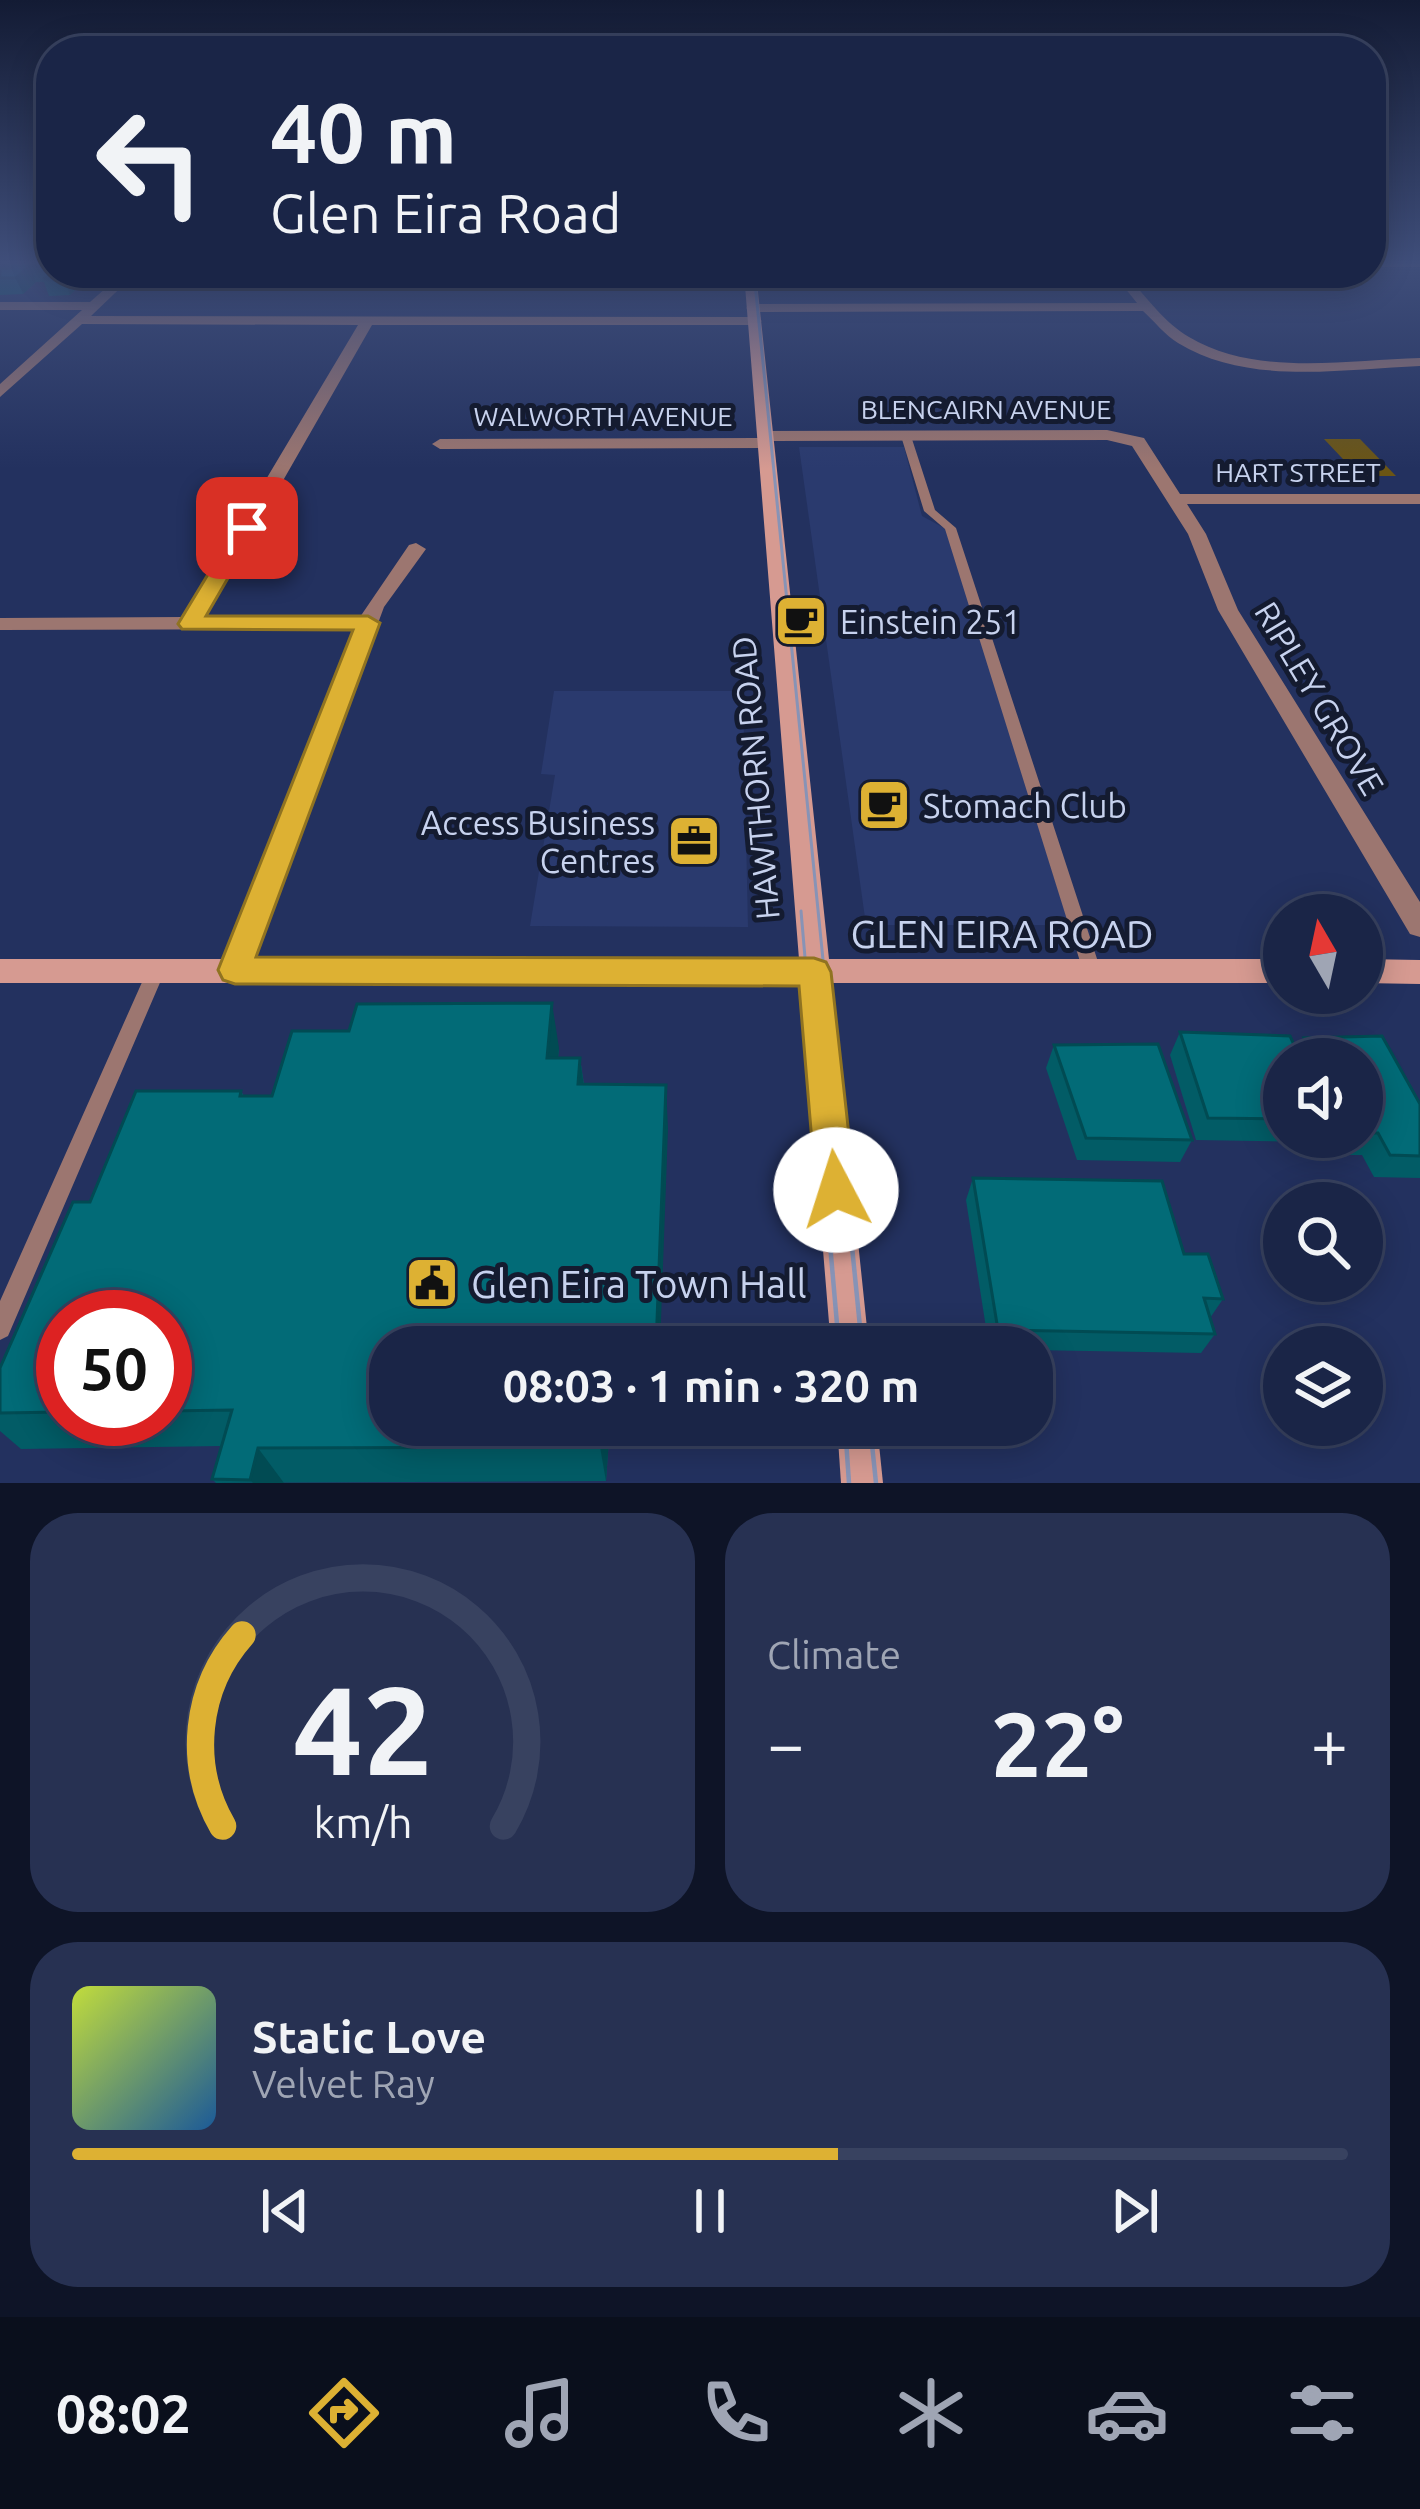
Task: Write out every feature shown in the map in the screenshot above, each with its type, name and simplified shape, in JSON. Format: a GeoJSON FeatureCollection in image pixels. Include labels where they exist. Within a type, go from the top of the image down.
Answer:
{"type":"FeatureCollection","features":[{"type":"Feature","properties":{"kind":"main road","name":"HAWTHORN ROAD"},"geometry":{"type":"LineString","coordinates":[[755,330],[848,1326]]}},
{"type":"Feature","properties":{"kind":"main road","name":"GLEN EIRA ROAD"},"geometry":{"type":"LineString","coordinates":[[0,971],[1263,971]]}},
{"type":"Feature","properties":{"kind":"main road"},"geometry":{"type":"LineString","coordinates":[[1383,971],[1420,971]]}},
{"type":"Feature","properties":{"kind":"main road"},"geometry":{"type":"LineString","coordinates":[[859,1446],[862,1483]]}},
{"type":"Feature","properties":{"kind":"street"},"geometry":{"type":"LineString","coordinates":[[0,392],[67,330]]}},
{"type":"Feature","properties":{"kind":"street"},"geometry":{"type":"LineString","coordinates":[[190,624],[362,330]]}},
{"type":"Feature","properties":{"kind":"street"},"geometry":{"type":"LineString","coordinates":[[1172,330],[1229,359],[1280,364],[1420,362]]}},
{"type":"Feature","properties":{"kind":"street","name":"BLENCAIRN AVENUE"},"geometry":{"type":"LineString","coordinates":[[765,440],[1124,437],[1143,447],[1176,499]]}},
{"type":"Feature","properties":{"kind":"street","name":"WALWORTH AVENUE"},"geometry":{"type":"LineString","coordinates":[[440,444],[765,440]]}},
{"type":"Feature","properties":{"kind":"street","name":"HART STREET"},"geometry":{"type":"LineString","coordinates":[[1176,499],[1420,500]]}},
{"type":"Feature","properties":{"kind":"street","name":"RIPLEY GROVE"},"geometry":{"type":"LineString","coordinates":[[1176,499],[1197,534],[1228,610],[1420,926]]}},
{"type":"Feature","properties":{"kind":"street"},"geometry":{"type":"LineString","coordinates":[[235,970],[368,623],[416,549]]}},
{"type":"Feature","properties":{"kind":"street"},"geometry":{"type":"LineString","coordinates":[[0,624],[368,623]]}},
{"type":"Feature","properties":{"kind":"lane"},"geometry":{"type":"LineString","coordinates":[[906,436],[929,511],[950,528],[1092,971]]}},
{"type":"Feature","properties":{"kind":"lane"},"geometry":{"type":"LineString","coordinates":[[0,1328],[156,971]]}},
{"type":"Feature","properties":{"kind":"shaded area"},"geometry":{"type":"Polygon","coordinates":[[[1324,439],[1360,439],[1396,476],[1359,476],[1324,439]]]}},
{"type":"Feature","properties":{"kind":"shaded area"},"geometry":{"type":"Polygon","coordinates":[[[799,447],[904,447],[922,516],[946,529],[1069,925],[866,925],[799,447]]]}},
{"type":"Feature","properties":{"kind":"shaded area"},"geometry":{"type":"Polygon","coordinates":[[[554,691],[743,691],[748,927],[530,926],[555,775],[541,774],[554,691]]]}},
{"type":"Feature","properties":{"kind":"building","name":"Glen Eira Town Hall"},"geometry":{"type":"Polygon","coordinates":[[[552,1003],[547,1058],[580,1058],[578,1084],[666,1085],[657,1326],[369,1326],[369,1446],[600,1447],[258,1448],[250,1480],[212,1479],[232,1410],[192,1411],[192,1290],[36,1290],[36,1412],[0,1413],[0,1368],[73,1202],[90,1202],[136,1091],[241,1091],[240,1096],[272,1096],[292,1031],[349,1031],[357,1004],[552,1003]]]}},
{"type":"Feature","properties":{"kind":"building"},"geometry":{"type":"Polygon","coordinates":[[[1180,1032],[1290,1036],[1263,1038],[1263,1119],[1208,1118],[1180,1032]]]}},
{"type":"Feature","properties":{"kind":"building"},"geometry":{"type":"Polygon","coordinates":[[[1382,1036],[1420,1104],[1420,1156],[1390,1155],[1383,1142],[1383,1038],[1304,1038],[1382,1036]]]}},
{"type":"Feature","properties":{"kind":"building"},"geometry":{"type":"Polygon","coordinates":[[[1158,1044],[1192,1140],[1086,1138],[1054,1045],[1158,1044]]]}},
{"type":"Feature","properties":{"kind":"building"},"geometry":{"type":"Polygon","coordinates":[[[973,1178],[1162,1181],[1184,1254],[1208,1254],[1223,1299],[1204,1298],[1215,1334],[997,1326],[973,1178]]]}},
{"type":"Feature","properties":{"kind":"tram line"},"geometry":{"type":"LineString","coordinates":[[760,330],[838,1109]]}},
{"type":"Feature","properties":{"kind":"tram line"},"geometry":{"type":"LineString","coordinates":[[801,911],[818,1109]]}},
{"type":"Feature","properties":{"kind":"tram line"},"geometry":{"type":"LineString","coordinates":[[818,1106],[837,1326]]}},
{"type":"Feature","properties":{"kind":"tram line"},"geometry":{"type":"LineString","coordinates":[[838,1106],[860,1326]]}},
{"type":"Feature","properties":{"kind":"tram line"},"geometry":{"type":"LineString","coordinates":[[846,1446],[849,1483]]}},
{"type":"Feature","properties":{"kind":"tram line"},"geometry":{"type":"LineString","coordinates":[[872,1446],[876,1483]]}},
{"type":"Feature","properties":{"kind":"place","name":"Einstein 251"},"geometry":{"type":"Point","coordinates":[801,621]}},
{"type":"Feature","properties":{"kind":"place","name":"Stomach Club"},"geometry":{"type":"Point","coordinates":[884,805]}},
{"type":"Feature","properties":{"kind":"place","name":"Access Business Centres"},"geometry":{"type":"Point","coordinates":[694,841]}},
{"type":"Feature","properties":{"kind":"place","name":"Glen Eira Town Hall"},"geometry":{"type":"Point","coordinates":[432,1283]}},
{"type":"Feature","properties":{"kind":"route"},"geometry":{"type":"LineString","coordinates":[[247,528],[190,624],[368,623],[235,970],[814,972],[836,1190]]}}]}
